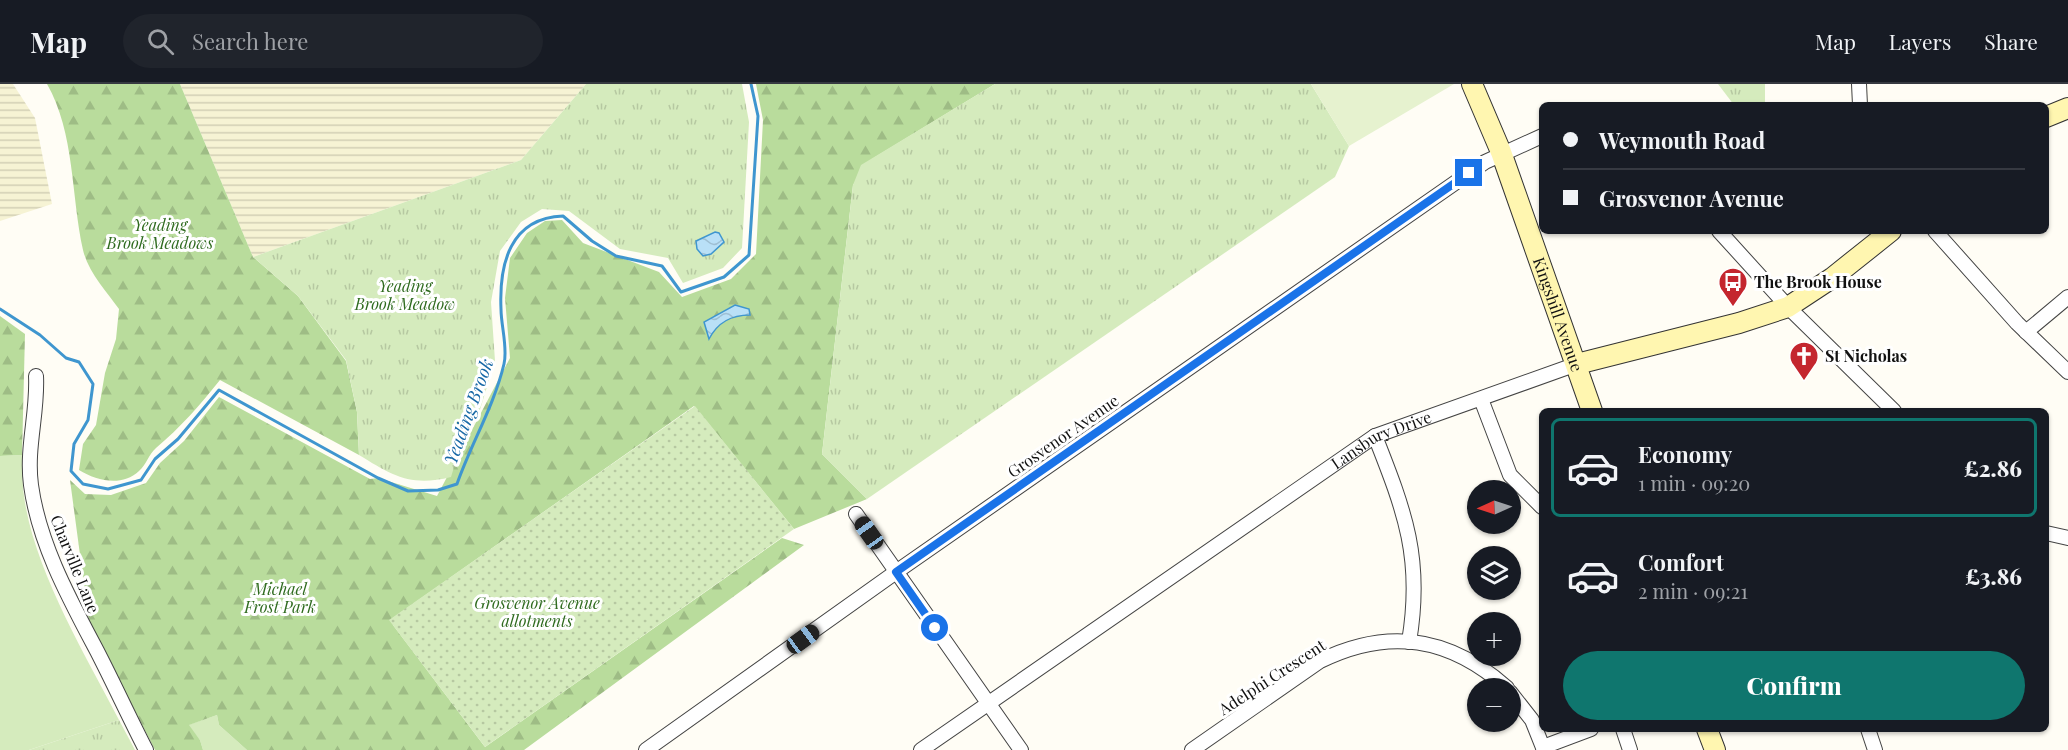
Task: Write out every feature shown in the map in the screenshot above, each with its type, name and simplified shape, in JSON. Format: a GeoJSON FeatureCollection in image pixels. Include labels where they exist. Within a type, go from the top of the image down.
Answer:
{"type":"FeatureCollection","features":[{"type":"Feature","properties":{"kind":"street","name":"Kingshill Avenue"},"geometry":{"type":"LineString","coordinates":[[1472,84],[1501,152],[1592,408]]}},
{"type":"Feature","properties":{"kind":"street"},"geometry":{"type":"LineString","coordinates":[[1859,84],[1860,102]]}},
{"type":"Feature","properties":{"kind":"street"},"geometry":{"type":"LineString","coordinates":[[2049,116],[2068,108]]}},
{"type":"Feature","properties":{"kind":"street","name":"Grosvenor Avenue"},"geometry":{"type":"LineString","coordinates":[[646,750],[896,572],[1501,152],[1539,137]]}},
{"type":"Feature","properties":{"kind":"street"},"geometry":{"type":"LineString","coordinates":[[1722,234],[1788,307],[1891,408]]}},
{"type":"Feature","properties":{"kind":"street","name":"Lansbury Drive"},"geometry":{"type":"LineString","coordinates":[[921,750],[1375,436],[1577,364],[1739,323],[1788,307],[1832,278],[1887,234]]}},
{"type":"Feature","properties":{"kind":"street"},"geometry":{"type":"LineString","coordinates":[[1938,234],[2026,332],[2068,372]]}},
{"type":"Feature","properties":{"kind":"street"},"geometry":{"type":"LineString","coordinates":[[2026,332],[2068,297]]}},
{"type":"Feature","properties":{"kind":"street","name":"Charville Lane"},"geometry":{"type":"LineString","coordinates":[[36,376],[37,391],[30,439],[31,485],[40,527],[80,623],[146,750]]}},
{"type":"Feature","properties":{"kind":"street"},"geometry":{"type":"LineString","coordinates":[[1480,399],[1510,475],[1539,504]]}},
{"type":"Feature","properties":{"kind":"street"},"geometry":{"type":"LineString","coordinates":[[1375,436],[1400,501],[1413,546],[1416,588],[1409,642]]}},
{"type":"Feature","properties":{"kind":"street"},"geometry":{"type":"LineString","coordinates":[[855,514],[1021,750]]}},
{"type":"Feature","properties":{"kind":"street"},"geometry":{"type":"LineString","coordinates":[[2049,534],[2068,538]]}},
{"type":"Feature","properties":{"kind":"street","name":"Adelphi Crescent"},"geometry":{"type":"LineString","coordinates":[[1195,749],[1326,659],[1372,644],[1409,642],[1434,645],[1459,654],[1495,678]]}},
{"type":"Feature","properties":{"kind":"street"},"geometry":{"type":"LineString","coordinates":[[1521,706],[1532,720],[1544,749],[1584,732]]}},
{"type":"Feature","properties":{"kind":"street"},"geometry":{"type":"LineString","coordinates":[[1624,732],[1630,750]]}},
{"type":"Feature","properties":{"kind":"street"},"geometry":{"type":"LineString","coordinates":[[1708,732],[1715,750]]}},
{"type":"Feature","properties":{"kind":"street"},"geometry":{"type":"LineString","coordinates":[[1869,732],[1875,750]]}},
{"type":"Feature","properties":{"kind":"shaded area"},"geometry":{"type":"Polygon","coordinates":[[[0,84],[13,84],[35,118],[52,204],[0,221],[0,84]]]}},
{"type":"Feature","properties":{"kind":"shaded area"},"geometry":{"type":"Polygon","coordinates":[[[180,84],[586,84],[521,160],[253,257],[180,84]]]}},
{"type":"Feature","properties":{"kind":"green space","name":"Yeading Brook Meadows"},"geometry":{"type":"Polygon","coordinates":[[[47,84],[180,84],[253,257],[298,296],[346,361],[357,412],[359,455],[220,380],[190,416],[154,450],[141,469],[132,476],[109,481],[79,470],[83,444],[96,425],[105,373],[116,339],[119,309],[98,281],[85,258],[68,144],[56,103],[47,84]]]}},
{"type":"Feature","properties":{"kind":"green space","name":"Yeading Brook Meadow"},"geometry":{"type":"Polygon","coordinates":[[[586,84],[742,84],[749,122],[742,248],[723,268],[683,283],[668,258],[620,249],[569,211],[542,209],[521,222],[500,251],[491,302],[495,361],[478,416],[458,454],[451,477],[425,481],[413,480],[382,469],[359,455],[357,412],[346,360],[298,296],[253,257],[521,160],[586,84]]]}},
{"type":"Feature","properties":{"kind":"green space","name":"Michael Frost Park"},"geometry":{"type":"Polygon","coordinates":[[[756,84],[995,84],[872,159],[853,185],[822,454],[867,499],[794,529],[694,406],[393,618],[393,625],[485,747],[782,538],[804,545],[524,750],[247,750],[219,725],[217,715],[189,725],[200,740],[203,750],[155,750],[89,622],[70,480],[85,494],[111,495],[146,483],[160,463],[184,441],[219,397],[370,479],[378,478],[437,496],[510,358],[505,298],[510,258],[527,233],[545,221],[562,220],[583,243],[659,272],[682,297],[731,279],[756,254],[763,120],[756,84]]]}},
{"type":"Feature","properties":{"kind":"green space"},"geometry":{"type":"Polygon","coordinates":[[[995,84],[1311,84],[1349,146],[1335,177],[867,499],[822,454],[853,185],[861,165],[995,84]]]}},
{"type":"Feature","properties":{"kind":"green space"},"geometry":{"type":"Polygon","coordinates":[[[1311,84],[1454,84],[1349,146],[1311,84]]]}},
{"type":"Feature","properties":{"kind":"green space"},"geometry":{"type":"Polygon","coordinates":[[[1718,84],[1765,84],[1765,102],[1732,102],[1718,84]]]}},
{"type":"Feature","properties":{"kind":"green space"},"geometry":{"type":"Polygon","coordinates":[[[0,316],[25,334],[22,455],[0,456],[0,316]]]}},
{"type":"Feature","properties":{"kind":"green space","name":"Grosvenor Avenue allotments"},"geometry":{"type":"Polygon","coordinates":[[[695,406],[794,529],[485,747],[389,620],[695,406]]]}},
{"type":"Feature","properties":{"kind":"green space"},"geometry":{"type":"Polygon","coordinates":[[[22,455],[24,496],[38,553],[62,611],[119,720],[29,750],[0,750],[0,456],[22,455]]]}},
{"type":"Feature","properties":{"kind":"green space"},"geometry":{"type":"Polygon","coordinates":[[[217,715],[219,725],[247,750],[203,750],[200,740],[188,725],[217,715]]]}},
{"type":"Feature","properties":{"kind":"green space"},"geometry":{"type":"Polygon","coordinates":[[[119,720],[135,750],[29,750],[119,720]]]}},
{"type":"Feature","properties":{"kind":"water"},"geometry":{"type":"Polygon","coordinates":[[[715,232],[719,233],[724,242],[711,254],[703,256],[697,249],[696,241],[715,232]]]}},
{"type":"Feature","properties":{"kind":"water"},"geometry":{"type":"Polygon","coordinates":[[[735,305],[749,309],[750,315],[737,316],[726,321],[709,339],[704,322],[735,305]]]}},
{"type":"Feature","properties":{"kind":"waterway","name":"Yeading Brook"},"geometry":{"type":"LineString","coordinates":[[0,309],[40,335],[66,358],[79,362],[93,384],[88,420],[74,444],[71,471],[83,484],[108,489],[141,480],[155,459],[178,439],[219,390],[378,478],[408,491],[438,490],[457,484],[500,380],[505,358],[501,309],[502,276],[511,246],[531,225],[545,219],[563,216],[592,241],[616,256],[662,266],[681,292],[724,277],[749,255],[758,116],[751,84]]}},
{"type":"Feature","properties":{"kind":"place","name":"The Brook House"},"geometry":{"type":"Point","coordinates":[1733,308]}},
{"type":"Feature","properties":{"kind":"place","name":"St Nicholas"},"geometry":{"type":"Point","coordinates":[1804,382]}},
{"type":"Feature","properties":{"kind":"route"},"geometry":{"type":"LineString","coordinates":[[935,628],[896,572],[1469,173]]}}]}
